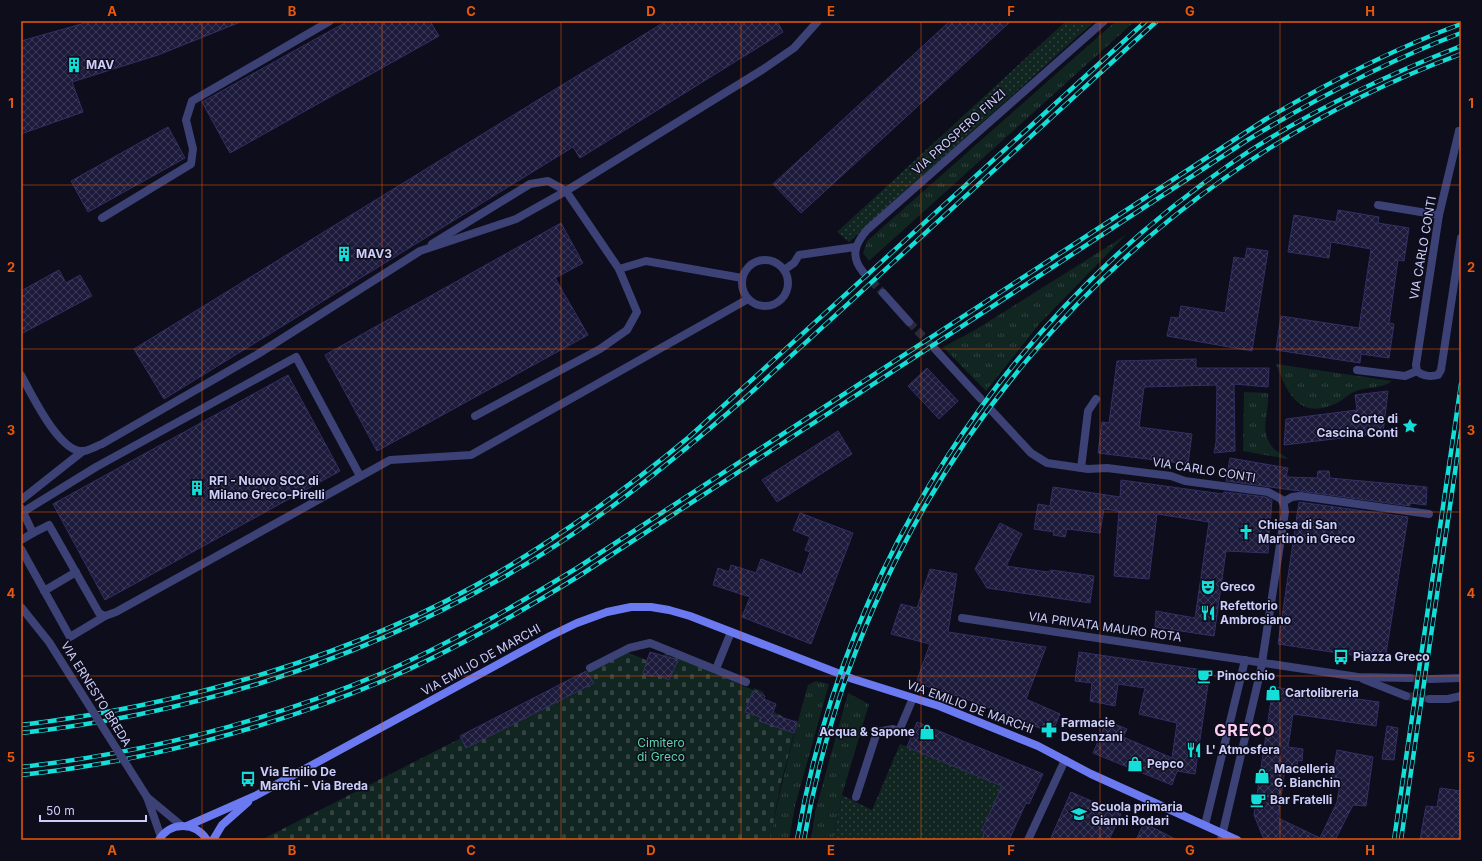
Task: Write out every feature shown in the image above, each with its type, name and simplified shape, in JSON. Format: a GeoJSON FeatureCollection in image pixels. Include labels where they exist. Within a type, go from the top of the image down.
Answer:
{"type":"FeatureCollection","features":[{"type":"Feature","properties":{"kind":"street"},"geometry":{"type":"LineString","coordinates":[[102,218],[191,164],[193,149],[186,120],[192,101],[330,21]]}},
{"type":"Feature","properties":{"kind":"street"},"geometry":{"type":"LineString","coordinates":[[420,251],[516,219],[566,191],[762,70],[794,48],[818,21]]}},
{"type":"Feature","properties":{"kind":"street","name":"VIA PROSPERO FINZI"},"geometry":{"type":"LineString","coordinates":[[855,247],[868,230],[1104,21]]}},
{"type":"Feature","properties":{"kind":"street","name":"VIA CARLO CONTI"},"geometry":{"type":"LineString","coordinates":[[1417,371],[1416,365],[1439,214],[1460,131]]}},
{"type":"Feature","properties":{"kind":"street"},"geometry":{"type":"LineString","coordinates":[[1452,159],[1461,161]]}},
{"type":"Feature","properties":{"kind":"street"},"geometry":{"type":"LineString","coordinates":[[21,500],[83,451],[102,444],[258,354],[420,251],[530,184],[548,181],[566,191],[619,269],[637,312],[627,330],[600,349],[475,416]]}},
{"type":"Feature","properties":{"kind":"street"},"geometry":{"type":"LineString","coordinates":[[1378,205],[1439,214]]}},
{"type":"Feature","properties":{"kind":"street"},"geometry":{"type":"LineString","coordinates":[[1357,370],[1405,376],[1417,371],[1423,375],[1438,375],[1441,370],[1461,238]]}},
{"type":"Feature","properties":{"kind":"street"},"geometry":{"type":"LineString","coordinates":[[784,270],[794,263],[799,255],[855,247],[856,260],[863,272]]}},
{"type":"Feature","properties":{"kind":"street"},"geometry":{"type":"LineString","coordinates":[[764,260],[772,261],[784,270],[788,284],[786,292],[776,303],[762,306],[748,299],[742,285],[742,278],[750,265],[764,260]]}},
{"type":"Feature","properties":{"kind":"street"},"geometry":{"type":"LineString","coordinates":[[619,269],[646,261],[742,278]]}},
{"type":"Feature","properties":{"kind":"street"},"geometry":{"type":"LineString","coordinates":[[883,293],[909,322]]}},
{"type":"Feature","properties":{"kind":"street"},"geometry":{"type":"LineString","coordinates":[[21,550],[70,637],[104,616],[116,612],[390,460],[471,455],[748,299]]}},
{"type":"Feature","properties":{"kind":"street"},"geometry":{"type":"LineString","coordinates":[[935,349],[980,398]]}},
{"type":"Feature","properties":{"kind":"street"},"geometry":{"type":"LineString","coordinates":[[34,533],[22,510],[102,463],[296,356],[360,476]]}},
{"type":"Feature","properties":{"kind":"street"},"geometry":{"type":"LineString","coordinates":[[21,376],[50,427],[74,449],[83,451]]}},
{"type":"Feature","properties":{"kind":"street"},"geometry":{"type":"LineString","coordinates":[[1081,468],[1088,411],[1096,399]]}},
{"type":"Feature","properties":{"kind":"street","name":"VIA CARLO CONTI"},"geometry":{"type":"LineString","coordinates":[[992,411],[1036,458],[1054,465],[1081,468],[1108,468],[1174,476],[1187,482],[1261,490],[1274,494],[1283,502]]}},
{"type":"Feature","properties":{"kind":"street"},"geometry":{"type":"LineString","coordinates":[[1221,836],[1262,663],[1285,512],[1283,502],[1290,498],[1300,496],[1429,514]]}},
{"type":"Feature","properties":{"kind":"street"},"geometry":{"type":"LineString","coordinates":[[21,540],[49,525],[99,613],[104,616]]}},
{"type":"Feature","properties":{"kind":"street"},"geometry":{"type":"LineString","coordinates":[[44,591],[76,572]]}},
{"type":"Feature","properties":{"kind":"street","name":"VIA EMILIO DE MARCHI"},"geometry":{"type":"LineString","coordinates":[[160,838],[171,828],[184,826],[255,796],[550,636],[607,612],[631,607],[651,607],[669,610],[853,679],[939,706],[1038,746],[1091,774],[1205,825],[1221,836],[1237,840]]}},
{"type":"Feature","properties":{"kind":"street","name":"VIA ERNESTO BREDA"},"geometry":{"type":"LineString","coordinates":[[21,608],[49,642],[147,797],[160,838]]}},
{"type":"Feature","properties":{"kind":"street","name":"VIA PRIVATA MAURO ROTA"},"geometry":{"type":"LineString","coordinates":[[962,618],[1245,660]]}},
{"type":"Feature","properties":{"kind":"street"},"geometry":{"type":"LineString","coordinates":[[716,669],[731,632]]}},
{"type":"Feature","properties":{"kind":"street"},"geometry":{"type":"LineString","coordinates":[[590,668],[629,648],[647,643],[658,645],[746,682]]}},
{"type":"Feature","properties":{"kind":"street"},"geometry":{"type":"LineString","coordinates":[[1205,825],[1245,660],[1358,677],[1410,678]]}},
{"type":"Feature","properties":{"kind":"street"},"geometry":{"type":"LineString","coordinates":[[1358,677],[1406,696]]}},
{"type":"Feature","properties":{"kind":"street"},"geometry":{"type":"LineString","coordinates":[[1431,679],[1461,678]]}},
{"type":"Feature","properties":{"kind":"street"},"geometry":{"type":"LineString","coordinates":[[1429,699],[1448,699],[1461,696]]}},
{"type":"Feature","properties":{"kind":"street"},"geometry":{"type":"LineString","coordinates":[[856,797],[877,732],[893,729],[900,731],[913,698]]}},
{"type":"Feature","properties":{"kind":"street"},"geometry":{"type":"LineString","coordinates":[[1028,840],[1065,760]]}},
{"type":"Feature","properties":{"kind":"street","name":"VIA EMILIO DE MARCHI"},"geometry":{"type":"LineString","coordinates":[[213,840],[222,825],[255,796]]}},
{"type":"Feature","properties":{"kind":"street","name":"VIA ERNESTO BREDA"},"geometry":{"type":"LineString","coordinates":[[147,797],[184,826]]}},
{"type":"Feature","properties":{"kind":"street"},"geometry":{"type":"LineString","coordinates":[[184,826],[199,831],[207,840]]}},
{"type":"Feature","properties":{"kind":"green space"},"geometry":{"type":"Polygon","coordinates":[[[1066,21],[1095,21],[849,242],[837,232],[1066,21]]]}},
{"type":"Feature","properties":{"kind":"green space"},"geometry":{"type":"Polygon","coordinates":[[[1116,21],[1135,21],[869,261],[863,253],[867,241],[1116,21]]]}},
{"type":"Feature","properties":{"kind":"green space"},"geometry":{"type":"Polygon","coordinates":[[[1126,235],[1040,323],[986,391],[943,347],[975,330],[1126,235]]]}},
{"type":"Feature","properties":{"kind":"green space"},"geometry":{"type":"Polygon","coordinates":[[[1276,364],[1392,381],[1383,386],[1354,392],[1335,404],[1322,408],[1312,408],[1303,406],[1290,393],[1276,364]]]}},
{"type":"Feature","properties":{"kind":"green space"},"geometry":{"type":"Polygon","coordinates":[[[1244,392],[1268,393],[1265,426],[1266,433],[1271,445],[1288,459],[1243,451],[1244,392]]]}},
{"type":"Feature","properties":{"kind":"green space","name":"Cimitero di Greco"},"geometry":{"type":"Polygon","coordinates":[[[627,652],[646,660],[650,652],[663,657],[665,652],[753,690],[754,688],[764,692],[764,698],[770,708],[775,712],[797,722],[780,787],[770,840],[261,840],[461,738],[460,736],[627,652]]]}},
{"type":"Feature","properties":{"kind":"green space"},"geometry":{"type":"Polygon","coordinates":[[[816,681],[829,684],[795,806],[789,840],[770,840],[787,762],[808,685],[816,681]]]}},
{"type":"Feature","properties":{"kind":"green space"},"geometry":{"type":"Polygon","coordinates":[[[848,693],[869,704],[842,795],[833,840],[811,840],[815,812],[848,693]]]}},
{"type":"Feature","properties":{"kind":"green space"},"geometry":{"type":"Polygon","coordinates":[[[900,744],[1002,786],[982,830],[984,831],[983,840],[833,840],[842,795],[872,810],[900,744]]]}},
{"type":"Feature","properties":{"kind":"building","name":"MAV"},"geometry":{"type":"Polygon","coordinates":[[[92,21],[243,21],[158,55],[72,82],[83,112],[21,134],[21,41],[92,21]]]}},
{"type":"Feature","properties":{"kind":"building"},"geometry":{"type":"Polygon","coordinates":[[[348,21],[430,21],[439,36],[230,153],[202,102],[348,21]]]}},
{"type":"Feature","properties":{"kind":"building","name":"MAV3"},"geometry":{"type":"Polygon","coordinates":[[[666,21],[777,21],[783,32],[580,158],[573,147],[164,399],[134,349],[666,21]]]}},
{"type":"Feature","properties":{"kind":"building"},"geometry":{"type":"Polygon","coordinates":[[[950,21],[1011,21],[801,213],[773,184],[950,21]]]}},
{"type":"Feature","properties":{"kind":"building"},"geometry":{"type":"Polygon","coordinates":[[[168,127],[185,158],[88,212],[71,181],[168,127]]]}},
{"type":"Feature","properties":{"kind":"building"},"geometry":{"type":"Polygon","coordinates":[[[1338,210],[1379,217],[1378,223],[1409,228],[1404,261],[1398,260],[1389,323],[1394,324],[1389,358],[1361,354],[1360,363],[1276,350],[1281,316],[1359,328],[1371,249],[1331,242],[1329,258],[1288,252],[1294,215],[1336,222],[1338,210]]]}},
{"type":"Feature","properties":{"kind":"building"},"geometry":{"type":"Polygon","coordinates":[[[561,223],[583,263],[555,278],[588,335],[377,451],[325,355],[561,223]]]}},
{"type":"Feature","properties":{"kind":"building"},"geometry":{"type":"Polygon","coordinates":[[[1247,248],[1268,251],[1252,351],[1167,336],[1171,317],[1179,318],[1181,306],[1225,313],[1234,257],[1245,259],[1247,248]]]}},
{"type":"Feature","properties":{"kind":"building"},"geometry":{"type":"Polygon","coordinates":[[[59,270],[66,283],[80,275],[92,296],[21,334],[21,291],[59,270]]]}},
{"type":"Feature","properties":{"kind":"building"},"geometry":{"type":"Polygon","coordinates":[[[1196,359],[1196,368],[1269,368],[1268,387],[1234,384],[1235,451],[1214,453],[1216,442],[1217,385],[1144,387],[1139,427],[1192,434],[1188,464],[1098,453],[1102,422],[1109,423],[1117,361],[1196,359]]]}},
{"type":"Feature","properties":{"kind":"building"},"geometry":{"type":"Polygon","coordinates":[[[927,368],[958,401],[939,419],[908,386],[927,368]]]}},
{"type":"Feature","properties":{"kind":"building","name":"RFI - Nuovo SCC di Milano Greco-Pirelli"},"geometry":{"type":"Polygon","coordinates":[[[288,375],[340,471],[105,600],[53,504],[288,375]]]}},
{"type":"Feature","properties":{"kind":"building"},"geometry":{"type":"Polygon","coordinates":[[[1388,391],[1383,433],[1284,445],[1286,419],[1357,410],[1355,395],[1388,391]]]}},
{"type":"Feature","properties":{"kind":"building"},"geometry":{"type":"Polygon","coordinates":[[[838,431],[852,454],[777,502],[762,480],[838,431]]]}},
{"type":"Feature","properties":{"kind":"building"},"geometry":{"type":"Polygon","coordinates":[[[1230,458],[1288,468],[1286,477],[1317,478],[1318,471],[1329,471],[1330,478],[1427,487],[1426,505],[1410,503],[1410,506],[1226,481],[1230,458]]]}},
{"type":"Feature","properties":{"kind":"building"},"geometry":{"type":"Polygon","coordinates":[[[1121,480],[1223,494],[1224,492],[1266,497],[1272,500],[1268,553],[1226,551],[1214,636],[1155,627],[1156,611],[1195,618],[1209,522],[1157,514],[1149,579],[1114,576],[1119,511],[1104,509],[1100,533],[1067,529],[1065,537],[1053,535],[1054,532],[1034,529],[1038,504],[1050,506],[1053,487],[1120,497],[1121,480]]]}},
{"type":"Feature","properties":{"kind":"building"},"geometry":{"type":"Polygon","coordinates":[[[1299,502],[1408,517],[1385,660],[1278,644],[1299,502]]]}},
{"type":"Feature","properties":{"kind":"building"},"geometry":{"type":"Polygon","coordinates":[[[800,513],[853,533],[811,644],[742,617],[750,597],[713,585],[718,568],[729,572],[731,565],[756,573],[761,559],[802,575],[810,552],[805,550],[810,537],[793,530],[800,513]]]}},
{"type":"Feature","properties":{"kind":"building"},"geometry":{"type":"Polygon","coordinates":[[[1000,523],[1022,534],[1006,566],[1048,572],[1051,570],[1094,576],[1090,603],[987,588],[975,569],[1000,523]]]}},
{"type":"Feature","properties":{"kind":"building"},"geometry":{"type":"Polygon","coordinates":[[[930,569],[957,574],[948,632],[1046,647],[1026,699],[1060,714],[1052,733],[964,698],[916,683],[930,644],[891,634],[901,604],[917,608],[930,569]]]}},
{"type":"Feature","properties":{"kind":"building"},"geometry":{"type":"Polygon","coordinates":[[[650,652],[678,660],[669,680],[654,673],[653,677],[643,673],[650,652]]]}},
{"type":"Feature","properties":{"kind":"building"},"geometry":{"type":"Polygon","coordinates":[[[1079,652],[1210,671],[1195,774],[1177,771],[1172,785],[1093,753],[1107,721],[1127,729],[1123,737],[1172,758],[1177,723],[1139,714],[1145,688],[1118,684],[1115,706],[1090,701],[1092,683],[1075,681],[1079,652]]]}},
{"type":"Feature","properties":{"kind":"building"},"geometry":{"type":"Polygon","coordinates":[[[586,671],[594,683],[466,748],[460,736],[586,671]]]}},
{"type":"Feature","properties":{"kind":"building"},"geometry":{"type":"Polygon","coordinates":[[[1273,687],[1379,702],[1376,726],[1293,714],[1288,747],[1303,749],[1302,761],[1298,760],[1296,771],[1285,769],[1278,818],[1320,838],[1337,802],[1341,778],[1332,777],[1337,750],[1373,757],[1366,806],[1353,805],[1335,840],[1269,840],[1263,837],[1254,815],[1273,687]]]}},
{"type":"Feature","properties":{"kind":"building"},"geometry":{"type":"Polygon","coordinates":[[[753,691],[765,696],[764,699],[776,704],[772,715],[797,722],[794,733],[759,721],[761,717],[745,712],[753,691]]]}},
{"type":"Feature","properties":{"kind":"building"},"geometry":{"type":"Polygon","coordinates":[[[917,722],[1043,774],[1029,804],[1026,803],[1009,840],[983,840],[984,831],[982,830],[1002,786],[907,747],[917,722]]]}},
{"type":"Feature","properties":{"kind":"building"},"geometry":{"type":"Polygon","coordinates":[[[1387,726],[1398,728],[1394,760],[1382,759],[1387,726]]]}},
{"type":"Feature","properties":{"kind":"building"},"geometry":{"type":"Polygon","coordinates":[[[1440,788],[1461,791],[1461,840],[1420,840],[1426,806],[1437,807],[1440,788]]]}},
{"type":"Feature","properties":{"kind":"building"},"geometry":{"type":"Polygon","coordinates":[[[1071,792],[1121,814],[1109,840],[1050,840],[1071,792]]]}},
{"type":"Feature","properties":{"kind":"building"},"geometry":{"type":"Polygon","coordinates":[[[1144,823],[1177,840],[1136,840],[1144,823]]]}},
{"type":"Feature","properties":{"kind":"tunnel"},"geometry":{"type":"LineString","coordinates":[[863,272],[883,293]]}},
{"type":"Feature","properties":{"kind":"tunnel"},"geometry":{"type":"LineString","coordinates":[[909,322],[935,349]]}},
{"type":"Feature","properties":{"kind":"tunnel"},"geometry":{"type":"LineString","coordinates":[[980,398],[992,411]]}},
{"type":"Feature","properties":{"kind":"tunnel"},"geometry":{"type":"LineString","coordinates":[[1410,678],[1431,679]]}},
{"type":"Feature","properties":{"kind":"tunnel"},"geometry":{"type":"LineString","coordinates":[[1406,696],[1429,699]]}},
{"type":"Feature","properties":{"kind":"railway"},"geometry":{"type":"LineString","coordinates":[[21,725],[83,716],[207,690],[328,652],[387,629],[444,602],[524,557],[597,508],[689,437],[1146,21]]}},
{"type":"Feature","properties":{"kind":"railway"},"geometry":{"type":"LineString","coordinates":[[21,733],[83,725],[144,713],[205,699],[266,682],[383,638],[440,611],[529,563],[593,520],[655,474],[744,399],[1157,21]]}},
{"type":"Feature","properties":{"kind":"railway"},"geometry":{"type":"LineString","coordinates":[[21,767],[67,761],[159,744],[249,721],[293,707],[380,674],[456,638],[577,568],[1266,119],[1313,92],[1386,55],[1461,24]]}},
{"type":"Feature","properties":{"kind":"railway"},"geometry":{"type":"LineString","coordinates":[[21,775],[67,769],[160,752],[252,728],[298,713],[385,680],[459,645],[532,605],[579,576],[1246,141],[1298,110],[1351,82],[1405,56],[1461,33]]}},
{"type":"Feature","properties":{"kind":"railway"},"geometry":{"type":"LineString","coordinates":[[797,840],[820,738],[853,640],[895,546],[947,457],[1007,373],[1075,296],[1150,225],[1233,162],[1315,112],[1402,70],[1461,46]]}},
{"type":"Feature","properties":{"kind":"railway"},"geometry":{"type":"LineString","coordinates":[[804,840],[836,708],[885,583],[949,467],[1028,360],[1119,263],[1223,179],[1337,109],[1461,54]]}},
{"type":"Feature","properties":{"kind":"railway"},"geometry":{"type":"LineString","coordinates":[[1394,840],[1461,384]]}},
{"type":"Feature","properties":{"kind":"railway"},"geometry":{"type":"LineString","coordinates":[[1401,840],[1461,431]]}},
{"type":"Feature","properties":{"kind":"place","name":"MAV"},"geometry":{"type":"Point","coordinates":[74,65]}},
{"type":"Feature","properties":{"kind":"place","name":"MAV3"},"geometry":{"type":"Point","coordinates":[344,254]}},
{"type":"Feature","properties":{"kind":"place","name":"Corte di Cascina Conti"},"geometry":{"type":"Point","coordinates":[1410,426]}},
{"type":"Feature","properties":{"kind":"place","name":"RFI - Nuovo SCC di Milano Greco-Pirelli"},"geometry":{"type":"Point","coordinates":[197,488]}},
{"type":"Feature","properties":{"kind":"place","name":"Chiesa di San Martino in Greco"},"geometry":{"type":"Point","coordinates":[1246,532]}},
{"type":"Feature","properties":{"kind":"place","name":"Greco"},"geometry":{"type":"Point","coordinates":[1208,587]}},
{"type":"Feature","properties":{"kind":"place","name":"Refettorio Ambrosiano"},"geometry":{"type":"Point","coordinates":[1208,613]}},
{"type":"Feature","properties":{"kind":"place","name":"Piazza Greco"},"geometry":{"type":"Point","coordinates":[1341,657]}},
{"type":"Feature","properties":{"kind":"place","name":"Pinocchio"},"geometry":{"type":"Point","coordinates":[1205,676]}},
{"type":"Feature","properties":{"kind":"place","name":"Cartolibreria"},"geometry":{"type":"Point","coordinates":[1273,693]}},
{"type":"Feature","properties":{"kind":"place","name":"Farmacie Desenzani"},"geometry":{"type":"Point","coordinates":[1049,730]}},
{"type":"Feature","properties":{"kind":"place","name":"Acqua & Sapone"},"geometry":{"type":"Point","coordinates":[927,732]}},
{"type":"Feature","properties":{"kind":"place","name":"L' Atmosfera"},"geometry":{"type":"Point","coordinates":[1194,750]}},
{"type":"Feature","properties":{"kind":"place","name":"Pepco"},"geometry":{"type":"Point","coordinates":[1135,764]}},
{"type":"Feature","properties":{"kind":"place","name":"Macelleria G. Bianchin"},"geometry":{"type":"Point","coordinates":[1262,776]}},
{"type":"Feature","properties":{"kind":"place","name":"Via Emilio De Marchi - Via Breda"},"geometry":{"type":"Point","coordinates":[248,779]}},
{"type":"Feature","properties":{"kind":"place","name":"Bar Fratelli"},"geometry":{"type":"Point","coordinates":[1258,800]}},
{"type":"Feature","properties":{"kind":"place","name":"Scuola primaria Gianni Rodari"},"geometry":{"type":"Point","coordinates":[1079,814]}},
{"type":"Feature","properties":{"kind":"district","name":"GRECO"},"geometry":{"type":"Point","coordinates":[1245,730]}}]}
